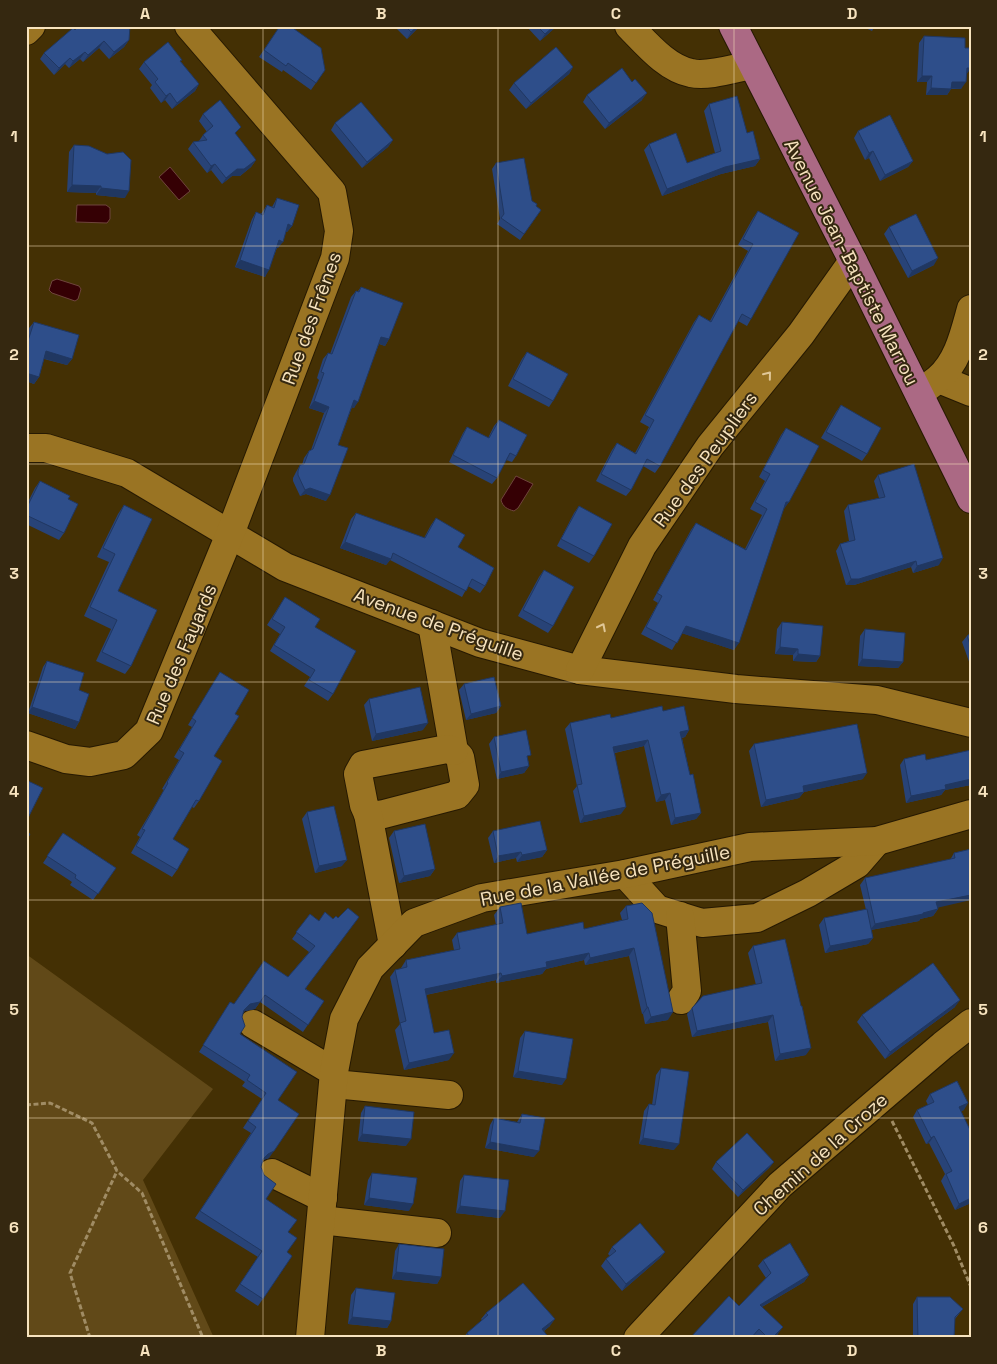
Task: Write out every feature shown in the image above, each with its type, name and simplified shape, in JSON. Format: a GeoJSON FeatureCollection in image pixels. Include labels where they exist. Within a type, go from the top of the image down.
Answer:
{"type":"FeatureCollection","features":[{"type":"Feature","properties":{"kind":"main road","name":"Avenue Jean-Baptiste Marrou"},"geometry":{"type":"LineString","coordinates":[[733,26],[853,261],[929,386],[971,498]]}},
{"type":"Feature","properties":{"kind":"street"},"geometry":{"type":"LineString","coordinates":[[26,31],[31,26]]}},
{"type":"Feature","properties":{"kind":"street","name":"Rue des Frênes"},"geometry":{"type":"LineString","coordinates":[[189,26],[332,192],[340,231],[335,258],[230,534]]}},
{"type":"Feature","properties":{"kind":"street"},"geometry":{"type":"LineString","coordinates":[[629,26],[672,65],[691,73],[712,73],[752,65]]}},
{"type":"Feature","properties":{"kind":"street","name":"Rue des Peupliers"},"geometry":{"type":"LineString","coordinates":[[580,670],[642,546],[710,446],[801,334],[853,261]]}},
{"type":"Feature","properties":{"kind":"street"},"geometry":{"type":"LineString","coordinates":[[929,386],[953,361],[971,309]]}},
{"type":"Feature","properties":{"kind":"street"},"geometry":{"type":"LineString","coordinates":[[929,386],[971,392]]}},
{"type":"Feature","properties":{"kind":"street","name":"Avenue de Préguille"},"geometry":{"type":"LineString","coordinates":[[26,448],[46,448],[127,473],[285,567],[480,643],[580,670],[736,689],[877,700],[971,723]]}},
{"type":"Feature","properties":{"kind":"street","name":"Rue des Fayards"},"geometry":{"type":"LineString","coordinates":[[26,746],[66,759],[90,762],[124,756],[149,731],[230,534]]}},
{"type":"Feature","properties":{"kind":"street"},"geometry":{"type":"LineString","coordinates":[[432,624],[454,751]]}},
{"type":"Feature","properties":{"kind":"street"},"geometry":{"type":"LineString","coordinates":[[368,814],[380,815],[457,795],[465,786],[460,757],[454,751],[447,749],[363,765],[358,774],[364,805],[368,814],[392,945]]}},
{"type":"Feature","properties":{"kind":"street","name":"Rue de la Vallée de Préguille"},"geometry":{"type":"LineString","coordinates":[[310,1338],[334,1078],[344,1020],[370,968],[414,923],[482,898],[624,874],[750,847],[877,841],[971,814]]}},
{"type":"Feature","properties":{"kind":"street"},"geometry":{"type":"LineString","coordinates":[[624,874],[657,909],[702,922],[757,918],[808,893],[857,864],[877,841]]}},
{"type":"Feature","properties":{"kind":"street"},"geometry":{"type":"LineString","coordinates":[[680,916],[687,991],[681,1000]]}},
{"type":"Feature","properties":{"kind":"street","name":"Chemin de la Croze"},"geometry":{"type":"LineString","coordinates":[[638,1338],[780,1185],[880,1098],[971,1023]]}},
{"type":"Feature","properties":{"kind":"street"},"geometry":{"type":"LineString","coordinates":[[253,1024],[334,1078],[449,1095]]}},
{"type":"Feature","properties":{"kind":"street"},"geometry":{"type":"LineString","coordinates":[[272,1173],[322,1209],[437,1233]]}},
{"type":"Feature","properties":{"kind":"path"},"geometry":{"type":"LineString","coordinates":[[880,1098],[954,1246],[971,1286]]}},
{"type":"Feature","properties":{"kind":"path"},"geometry":{"type":"LineString","coordinates":[[26,1105],[50,1103],[92,1123],[116,1171],[142,1193],[203,1338]]}},
{"type":"Feature","properties":{"kind":"path"},"geometry":{"type":"LineString","coordinates":[[90,1338],[70,1273],[116,1171]]}},
{"type":"Feature","properties":{"kind":"shaded area"},"geometry":{"type":"Polygon","coordinates":[[[170,167],[190,191],[179,200],[159,177],[170,167]]]}},
{"type":"Feature","properties":{"kind":"shaded area"},"geometry":{"type":"Polygon","coordinates":[[[77,205],[106,205],[110,208],[110,219],[107,223],[76,222],[77,205]]]}},
{"type":"Feature","properties":{"kind":"shaded area"},"geometry":{"type":"Polygon","coordinates":[[[57,279],[79,286],[81,289],[78,299],[75,301],[52,293],[49,290],[52,281],[57,279]]]}},
{"type":"Feature","properties":{"kind":"shaded area"},"geometry":{"type":"Polygon","coordinates":[[[516,476],[533,484],[518,508],[514,511],[506,507],[501,500],[516,476]]]}},
{"type":"Feature","properties":{"kind":"shaded area"},"geometry":{"type":"Polygon","coordinates":[[[26,954],[213,1089],[143,1180],[214,1338],[26,1338],[26,954]]]}},
{"type":"Feature","properties":{"kind":"building"},"geometry":{"type":"Polygon","coordinates":[[[78,26],[130,26],[129,40],[114,52],[104,41],[88,55],[85,52],[73,61],[70,58],[59,68],[44,53],[73,28],[75,30],[78,26]]]}},
{"type":"Feature","properties":{"kind":"building"},"geometry":{"type":"Polygon","coordinates":[[[280,26],[290,26],[321,48],[325,70],[316,83],[288,63],[286,66],[264,50],[280,26]]]}},
{"type":"Feature","properties":{"kind":"building"},"geometry":{"type":"Polygon","coordinates":[[[405,26],[418,26],[411,32],[405,26]]]}},
{"type":"Feature","properties":{"kind":"building"},"geometry":{"type":"Polygon","coordinates":[[[537,26],[554,26],[545,34],[537,26]]]}},
{"type":"Feature","properties":{"kind":"building"},"geometry":{"type":"Polygon","coordinates":[[[924,36],[965,38],[965,48],[971,48],[971,68],[967,68],[966,82],[952,82],[951,89],[931,88],[932,76],[922,76],[924,36]]]}},
{"type":"Feature","properties":{"kind":"building"},"geometry":{"type":"Polygon","coordinates":[[[168,42],[182,60],[180,61],[199,84],[177,103],[170,93],[166,96],[155,82],[158,79],[144,62],[168,42]]]}},
{"type":"Feature","properties":{"kind":"building"},"geometry":{"type":"Polygon","coordinates":[[[556,47],[573,67],[531,103],[514,83],[556,47]]]}},
{"type":"Feature","properties":{"kind":"building"},"geometry":{"type":"Polygon","coordinates":[[[622,68],[632,82],[635,79],[647,93],[609,123],[587,95],[622,68]]]}},
{"type":"Feature","properties":{"kind":"building"},"geometry":{"type":"Polygon","coordinates":[[[737,96],[747,133],[753,131],[760,159],[725,167],[667,189],[649,144],[676,133],[687,163],[721,151],[709,104],[737,96]]]}},
{"type":"Feature","properties":{"kind":"building"},"geometry":{"type":"Polygon","coordinates":[[[220,100],[241,127],[235,133],[256,160],[244,169],[237,169],[226,178],[215,164],[211,166],[193,142],[207,140],[203,135],[213,126],[203,114],[220,100]]]}},
{"type":"Feature","properties":{"kind":"building"},"geometry":{"type":"Polygon","coordinates":[[[361,102],[393,140],[367,162],[335,123],[361,102]]]}},
{"type":"Feature","properties":{"kind":"building"},"geometry":{"type":"Polygon","coordinates":[[[890,115],[913,161],[885,175],[873,151],[869,153],[858,131],[890,115]]]}},
{"type":"Feature","properties":{"kind":"building"},"geometry":{"type":"Polygon","coordinates":[[[74,145],[89,146],[107,154],[123,152],[131,160],[129,191],[101,188],[101,186],[72,185],[74,145]]]}},
{"type":"Feature","properties":{"kind":"building"},"geometry":{"type":"Polygon","coordinates":[[[524,158],[532,201],[541,210],[524,234],[501,218],[504,214],[496,163],[524,158]]]}},
{"type":"Feature","properties":{"kind":"building"},"geometry":{"type":"Polygon","coordinates":[[[277,198],[299,205],[292,226],[288,224],[283,242],[279,240],[269,270],[240,260],[256,212],[263,215],[267,205],[274,208],[277,198]]]}},
{"type":"Feature","properties":{"kind":"building"},"geometry":{"type":"Polygon","coordinates":[[[758,211],[799,233],[751,319],[742,314],[660,466],[647,459],[631,490],[601,474],[617,443],[636,454],[654,420],[645,415],[699,315],[711,322],[753,244],[743,239],[758,211]]]}},
{"type":"Feature","properties":{"kind":"building"},"geometry":{"type":"Polygon","coordinates":[[[916,214],[938,258],[912,271],[889,227],[916,214]]]}},
{"type":"Feature","properties":{"kind":"building"},"geometry":{"type":"Polygon","coordinates":[[[361,287],[403,303],[389,339],[381,337],[358,402],[354,400],[338,445],[348,448],[330,495],[310,488],[305,490],[298,471],[300,465],[304,464],[309,451],[313,449],[329,407],[314,401],[324,373],[321,372],[328,353],[332,354],[356,291],[359,292],[361,287]]]}},
{"type":"Feature","properties":{"kind":"building"},"geometry":{"type":"Polygon","coordinates":[[[34,322],[79,335],[72,359],[46,351],[39,377],[26,373],[26,347],[34,322]]]}},
{"type":"Feature","properties":{"kind":"building"},"geometry":{"type":"Polygon","coordinates":[[[527,352],[568,374],[553,401],[513,379],[527,352]]]}},
{"type":"Feature","properties":{"kind":"building"},"geometry":{"type":"Polygon","coordinates":[[[841,405],[881,428],[867,454],[826,432],[841,405]]]}},
{"type":"Feature","properties":{"kind":"building"},"geometry":{"type":"Polygon","coordinates":[[[499,420],[527,435],[516,456],[510,453],[497,478],[453,455],[467,427],[489,438],[499,420]]]}},
{"type":"Feature","properties":{"kind":"building"},"geometry":{"type":"Polygon","coordinates":[[[786,428],[819,446],[789,502],[786,502],[739,643],[686,626],[677,643],[646,627],[662,596],[657,593],[696,523],[746,550],[767,509],[755,502],[770,474],[763,470],[786,428]]]}},
{"type":"Feature","properties":{"kind":"building"},"geometry":{"type":"Polygon","coordinates":[[[914,464],[943,558],[917,566],[916,561],[859,579],[851,579],[840,544],[855,540],[848,505],[885,497],[878,475],[914,464]]]}},
{"type":"Feature","properties":{"kind":"building"},"geometry":{"type":"Polygon","coordinates":[[[40,481],[70,496],[68,499],[78,504],[64,533],[26,515],[26,509],[40,481]]]}},
{"type":"Feature","properties":{"kind":"building"},"geometry":{"type":"Polygon","coordinates":[[[124,505],[152,519],[118,591],[157,610],[131,666],[102,652],[117,620],[90,607],[115,554],[103,548],[124,505]]]}},
{"type":"Feature","properties":{"kind":"building"},"geometry":{"type":"Polygon","coordinates":[[[579,506],[612,524],[594,556],[561,539],[579,506]]]}},
{"type":"Feature","properties":{"kind":"building"},"geometry":{"type":"Polygon","coordinates":[[[356,513],[425,538],[436,518],[465,535],[458,547],[494,568],[485,586],[472,579],[466,591],[393,553],[391,559],[345,542],[356,513]]]}},
{"type":"Feature","properties":{"kind":"building"},"geometry":{"type":"Polygon","coordinates":[[[544,570],[574,587],[553,626],[523,610],[544,570]]]}},
{"type":"Feature","properties":{"kind":"building"},"geometry":{"type":"Polygon","coordinates":[[[285,597],[320,619],[315,627],[356,651],[333,694],[309,680],[315,670],[274,645],[285,627],[272,619],[285,597]]]}},
{"type":"Feature","properties":{"kind":"building"},"geometry":{"type":"Polygon","coordinates":[[[782,622],[823,626],[820,656],[798,654],[798,649],[780,647],[782,622]]]}},
{"type":"Feature","properties":{"kind":"building"},"geometry":{"type":"Polygon","coordinates":[[[865,629],[905,633],[903,662],[862,659],[865,629]]]}},
{"type":"Feature","properties":{"kind":"building"},"geometry":{"type":"Polygon","coordinates":[[[971,633],[971,647],[967,636],[971,633]]]}},
{"type":"Feature","properties":{"kind":"building"},"geometry":{"type":"Polygon","coordinates":[[[47,661],[84,673],[79,690],[89,694],[79,722],[32,707],[47,661]]]}},
{"type":"Feature","properties":{"kind":"building"},"geometry":{"type":"Polygon","coordinates":[[[220,672],[249,690],[235,714],[239,716],[214,756],[222,761],[199,801],[196,800],[173,839],[189,849],[177,870],[136,846],[145,830],[142,829],[184,753],[179,750],[196,721],[192,718],[220,672]]]}},
{"type":"Feature","properties":{"kind":"building"},"geometry":{"type":"Polygon","coordinates":[[[494,677],[501,706],[471,714],[464,684],[494,677]]]}},
{"type":"Feature","properties":{"kind":"building"},"geometry":{"type":"Polygon","coordinates":[[[420,687],[428,723],[376,734],[369,699],[420,687]]]}},
{"type":"Feature","properties":{"kind":"building"},"geometry":{"type":"Polygon","coordinates":[[[662,706],[663,711],[684,706],[689,730],[680,732],[690,775],[693,774],[701,813],[675,818],[670,793],[661,795],[648,740],[613,747],[626,807],[584,816],[577,785],[582,784],[570,723],[610,714],[611,718],[662,706]]]}},
{"type":"Feature","properties":{"kind":"building"},"geometry":{"type":"Polygon","coordinates":[[[857,724],[867,773],[803,786],[804,792],[766,800],[754,744],[857,724]]]}},
{"type":"Feature","properties":{"kind":"building"},"geometry":{"type":"Polygon","coordinates":[[[526,730],[531,755],[527,756],[529,766],[501,772],[494,737],[526,730]]]}},
{"type":"Feature","properties":{"kind":"building"},"geometry":{"type":"Polygon","coordinates":[[[971,750],[971,779],[945,785],[946,789],[911,796],[904,759],[925,754],[926,760],[971,750]]]}},
{"type":"Feature","properties":{"kind":"building"},"geometry":{"type":"Polygon","coordinates":[[[26,780],[43,788],[26,822],[26,780]]]}},
{"type":"Feature","properties":{"kind":"building"},"geometry":{"type":"Polygon","coordinates":[[[334,806],[347,860],[319,866],[307,812],[334,806]]]}},
{"type":"Feature","properties":{"kind":"building"},"geometry":{"type":"Polygon","coordinates":[[[540,821],[547,850],[522,855],[521,852],[498,856],[493,831],[540,821]]]}},
{"type":"Feature","properties":{"kind":"building"},"geometry":{"type":"Polygon","coordinates":[[[425,824],[435,869],[404,876],[394,831],[425,824]]]}},
{"type":"Feature","properties":{"kind":"building"},"geometry":{"type":"Polygon","coordinates":[[[26,832],[30,834],[26,841],[26,832]]]}},
{"type":"Feature","properties":{"kind":"building"},"geometry":{"type":"Polygon","coordinates":[[[63,833],[116,868],[98,894],[75,878],[76,875],[47,856],[63,833]]]}},
{"type":"Feature","properties":{"kind":"building"},"geometry":{"type":"Polygon","coordinates":[[[971,849],[971,895],[936,902],[938,909],[923,914],[875,924],[865,878],[955,858],[954,853],[971,849]]]}},
{"type":"Feature","properties":{"kind":"building"},"geometry":{"type":"Polygon","coordinates":[[[521,903],[527,934],[583,922],[584,929],[628,919],[626,906],[642,903],[652,913],[673,1012],[651,1017],[634,948],[590,958],[589,953],[546,962],[547,967],[502,976],[501,973],[425,989],[434,1033],[449,1030],[454,1053],[409,1063],[400,1023],[406,1021],[395,970],[407,967],[406,960],[460,949],[457,933],[503,923],[500,907],[521,903]]]}},
{"type":"Feature","properties":{"kind":"building"},"geometry":{"type":"Polygon","coordinates":[[[348,908],[359,917],[305,989],[324,1001],[308,1025],[265,995],[260,1002],[250,1004],[244,1010],[242,1017],[245,1026],[240,1034],[297,1072],[278,1100],[299,1114],[274,1151],[263,1159],[261,1167],[264,1175],[276,1184],[266,1199],[297,1220],[288,1232],[297,1238],[287,1252],[292,1256],[263,1299],[240,1284],[262,1251],[200,1211],[256,1127],[248,1121],[266,1093],[247,1080],[250,1075],[203,1045],[230,1002],[234,1004],[264,961],[288,977],[315,946],[296,932],[310,914],[319,921],[325,912],[333,919],[336,916],[338,918],[348,908]]]}},
{"type":"Feature","properties":{"kind":"building"},"geometry":{"type":"Polygon","coordinates":[[[867,909],[873,938],[830,946],[824,918],[867,909]]]}},
{"type":"Feature","properties":{"kind":"building"},"geometry":{"type":"Polygon","coordinates":[[[785,939],[811,1048],[780,1054],[773,1015],[697,1031],[692,1008],[703,996],[762,983],[753,946],[785,939]]]}},
{"type":"Feature","properties":{"kind":"building"},"geometry":{"type":"Polygon","coordinates":[[[933,963],[960,1000],[890,1052],[862,1015],[933,963]]]}},
{"type":"Feature","properties":{"kind":"building"},"geometry":{"type":"Polygon","coordinates":[[[525,1031],[573,1039],[566,1079],[518,1071],[525,1031]]]}},
{"type":"Feature","properties":{"kind":"building"},"geometry":{"type":"Polygon","coordinates":[[[661,1068],[689,1072],[679,1144],[643,1138],[649,1104],[655,1105],[661,1068]]]}},
{"type":"Feature","properties":{"kind":"building"},"geometry":{"type":"Polygon","coordinates":[[[957,1081],[968,1103],[959,1107],[971,1132],[971,1198],[959,1204],[946,1174],[952,1171],[934,1136],[931,1138],[917,1110],[934,1102],[930,1094],[957,1081]]]}},
{"type":"Feature","properties":{"kind":"building"},"geometry":{"type":"Polygon","coordinates":[[[365,1106],[414,1112],[411,1139],[362,1134],[365,1106]]]}},
{"type":"Feature","properties":{"kind":"building"},"geometry":{"type":"Polygon","coordinates":[[[522,1114],[545,1118],[539,1151],[490,1142],[494,1118],[520,1123],[522,1114]]]}},
{"type":"Feature","properties":{"kind":"building"},"geometry":{"type":"Polygon","coordinates":[[[747,1133],[774,1162],[743,1190],[716,1162],[747,1133]]]}},
{"type":"Feature","properties":{"kind":"building"},"geometry":{"type":"Polygon","coordinates":[[[372,1173],[417,1178],[413,1204],[369,1198],[372,1173]]]}},
{"type":"Feature","properties":{"kind":"building"},"geometry":{"type":"Polygon","coordinates":[[[464,1175],[509,1180],[505,1211],[460,1206],[464,1175]]]}},
{"type":"Feature","properties":{"kind":"building"},"geometry":{"type":"Polygon","coordinates":[[[640,1223],[665,1252],[626,1284],[606,1259],[616,1251],[612,1247],[640,1223]]]}},
{"type":"Feature","properties":{"kind":"building"},"geometry":{"type":"Polygon","coordinates":[[[790,1243],[809,1275],[760,1305],[783,1327],[772,1338],[768,1338],[759,1329],[751,1338],[690,1338],[729,1296],[739,1306],[771,1273],[763,1260],[790,1243]]]}},
{"type":"Feature","properties":{"kind":"building"},"geometry":{"type":"Polygon","coordinates":[[[399,1244],[444,1249],[441,1277],[396,1272],[399,1244]]]}},
{"type":"Feature","properties":{"kind":"building"},"geometry":{"type":"Polygon","coordinates":[[[523,1283],[555,1319],[542,1329],[549,1338],[470,1338],[467,1333],[488,1315],[486,1313],[523,1283]]]}},
{"type":"Feature","properties":{"kind":"building"},"geometry":{"type":"Polygon","coordinates":[[[356,1288],[395,1293],[391,1321],[352,1317],[356,1288]]]}},
{"type":"Feature","properties":{"kind":"building"},"geometry":{"type":"Polygon","coordinates":[[[917,1297],[950,1297],[963,1309],[955,1317],[954,1338],[918,1338],[917,1297]]]}}]}
